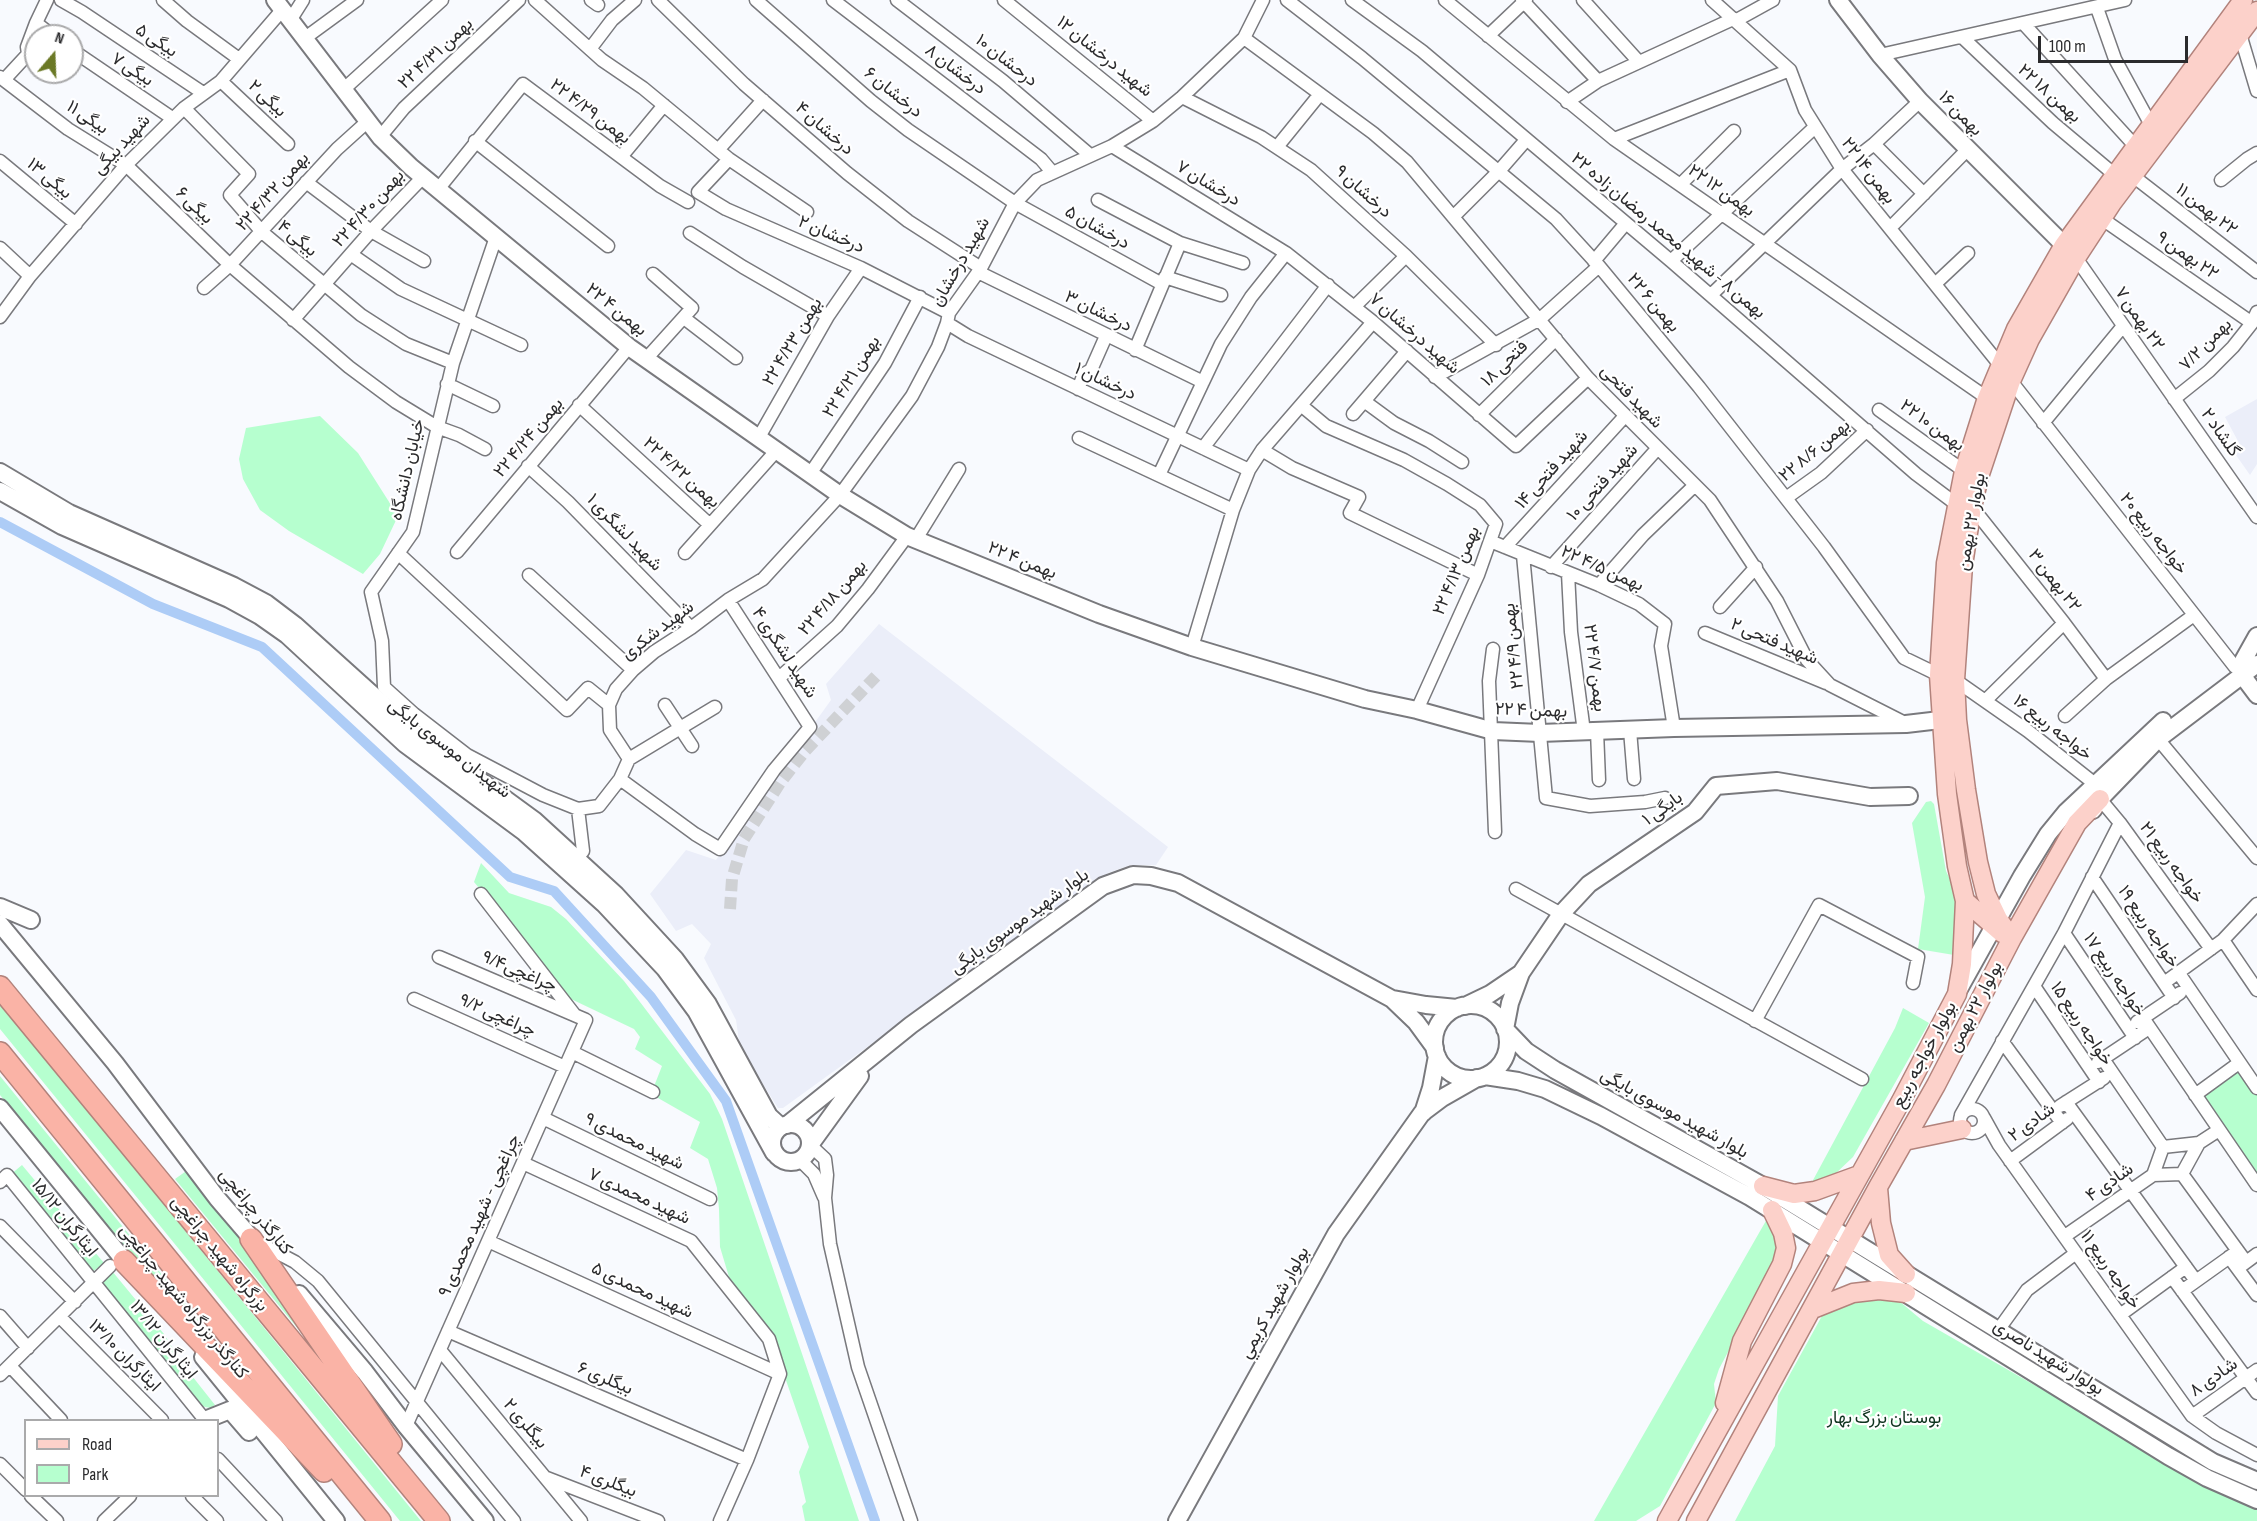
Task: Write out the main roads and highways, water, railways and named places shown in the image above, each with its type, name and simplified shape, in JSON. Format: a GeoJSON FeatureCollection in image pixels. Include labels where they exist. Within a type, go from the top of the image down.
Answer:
{"type":"FeatureCollection","features":[{"type":"Feature","properties":{"kind":"highway","name":"بزرگراه شهید چراغچی"},"geometry":{"type":"LineString","coordinates":[[0,987],[439,1521]]}},
{"type":"Feature","properties":{"kind":"highway"},"geometry":{"type":"LineString","coordinates":[[0,1053],[380,1521]]}},
{"type":"Feature","properties":{"kind":"highway"},"geometry":{"type":"LineString","coordinates":[[251,1239],[444,1521]]}},
{"type":"Feature","properties":{"kind":"highway"},"geometry":{"type":"LineString","coordinates":[[117,1263],[370,1521]]}},
{"type":"Feature","properties":{"kind":"main road","name":"بولوار ۲۲ بهمن"},"geometry":{"type":"LineString","coordinates":[[1964,506],[1964,471],[1987,398],[2016,329],[2070,252],[2115,175],[2242,0]]}},
{"type":"Feature","properties":{"kind":"main road","name":"بولوار ۲۲ بهمن"},"geometry":{"type":"LineString","coordinates":[[1957,994],[1962,964],[1965,901],[1957,866],[1947,794],[1941,720],[1947,678],[1946,563],[1964,506],[1989,446],[2011,381],[2070,252],[2101,218],[2257,11]]}},
{"type":"Feature","properties":{"kind":"main road","name":"بولوار ۲۲ بهمن"},"geometry":{"type":"LineString","coordinates":[[1936,1085],[2012,938],[1996,923],[1978,862],[1947,678]]}},
{"type":"Feature","properties":{"kind":"main road"},"geometry":{"type":"LineString","coordinates":[[2012,938],[2097,791]]}},
{"type":"Feature","properties":{"kind":"main road"},"geometry":{"type":"LineString","coordinates":[[1965,901],[1996,923]]}},
{"type":"Feature","properties":{"kind":"main road","name":"بولوار خواجه ربیع"},"geometry":{"type":"LineString","coordinates":[[1667,1521],[1901,1101],[1957,994]]}},
{"type":"Feature","properties":{"kind":"main road","name":"بولوار خواجه ربیع"},"geometry":{"type":"LineString","coordinates":[[1696,1521],[1936,1085]]}},
{"type":"Feature","properties":{"kind":"main road"},"geometry":{"type":"LineString","coordinates":[[1904,1141],[1972,1121],[1943,1126],[1930,1118],[1924,1106]]}},
{"type":"Feature","properties":{"kind":"main road"},"geometry":{"type":"LineString","coordinates":[[1763,1186],[1794,1194],[1815,1191],[1859,1175]]}},
{"type":"Feature","properties":{"kind":"main road"},"geometry":{"type":"LineString","coordinates":[[1878,1187],[1881,1223],[1889,1255],[1906,1274]]}},
{"type":"Feature","properties":{"kind":"main road"},"geometry":{"type":"LineString","coordinates":[[1718,1429],[1742,1341],[1782,1264],[1786,1248],[1783,1233],[1772,1210]]}},
{"type":"Feature","properties":{"kind":"main road"},"geometry":{"type":"LineString","coordinates":[[1813,1309],[1853,1293],[1879,1290],[1906,1293]]}},
{"type":"Feature","properties":{"kind":"waterway"},"geometry":{"type":"LineString","coordinates":[[0,522],[153,604],[262,647],[510,877],[554,891],[651,997],[726,1101],[875,1521]]}},
{"type":"Feature","properties":{"kind":"tunnel"},"geometry":{"type":"LineString","coordinates":[[730,909],[732,879],[744,839],[780,783],[805,751],[879,673]]}},
{"type":"Feature","properties":{"kind":"park label","name":"بوستان بزرگ بهار"},"geometry":{"type":"Point","coordinates":[1884,1418]}}]}
